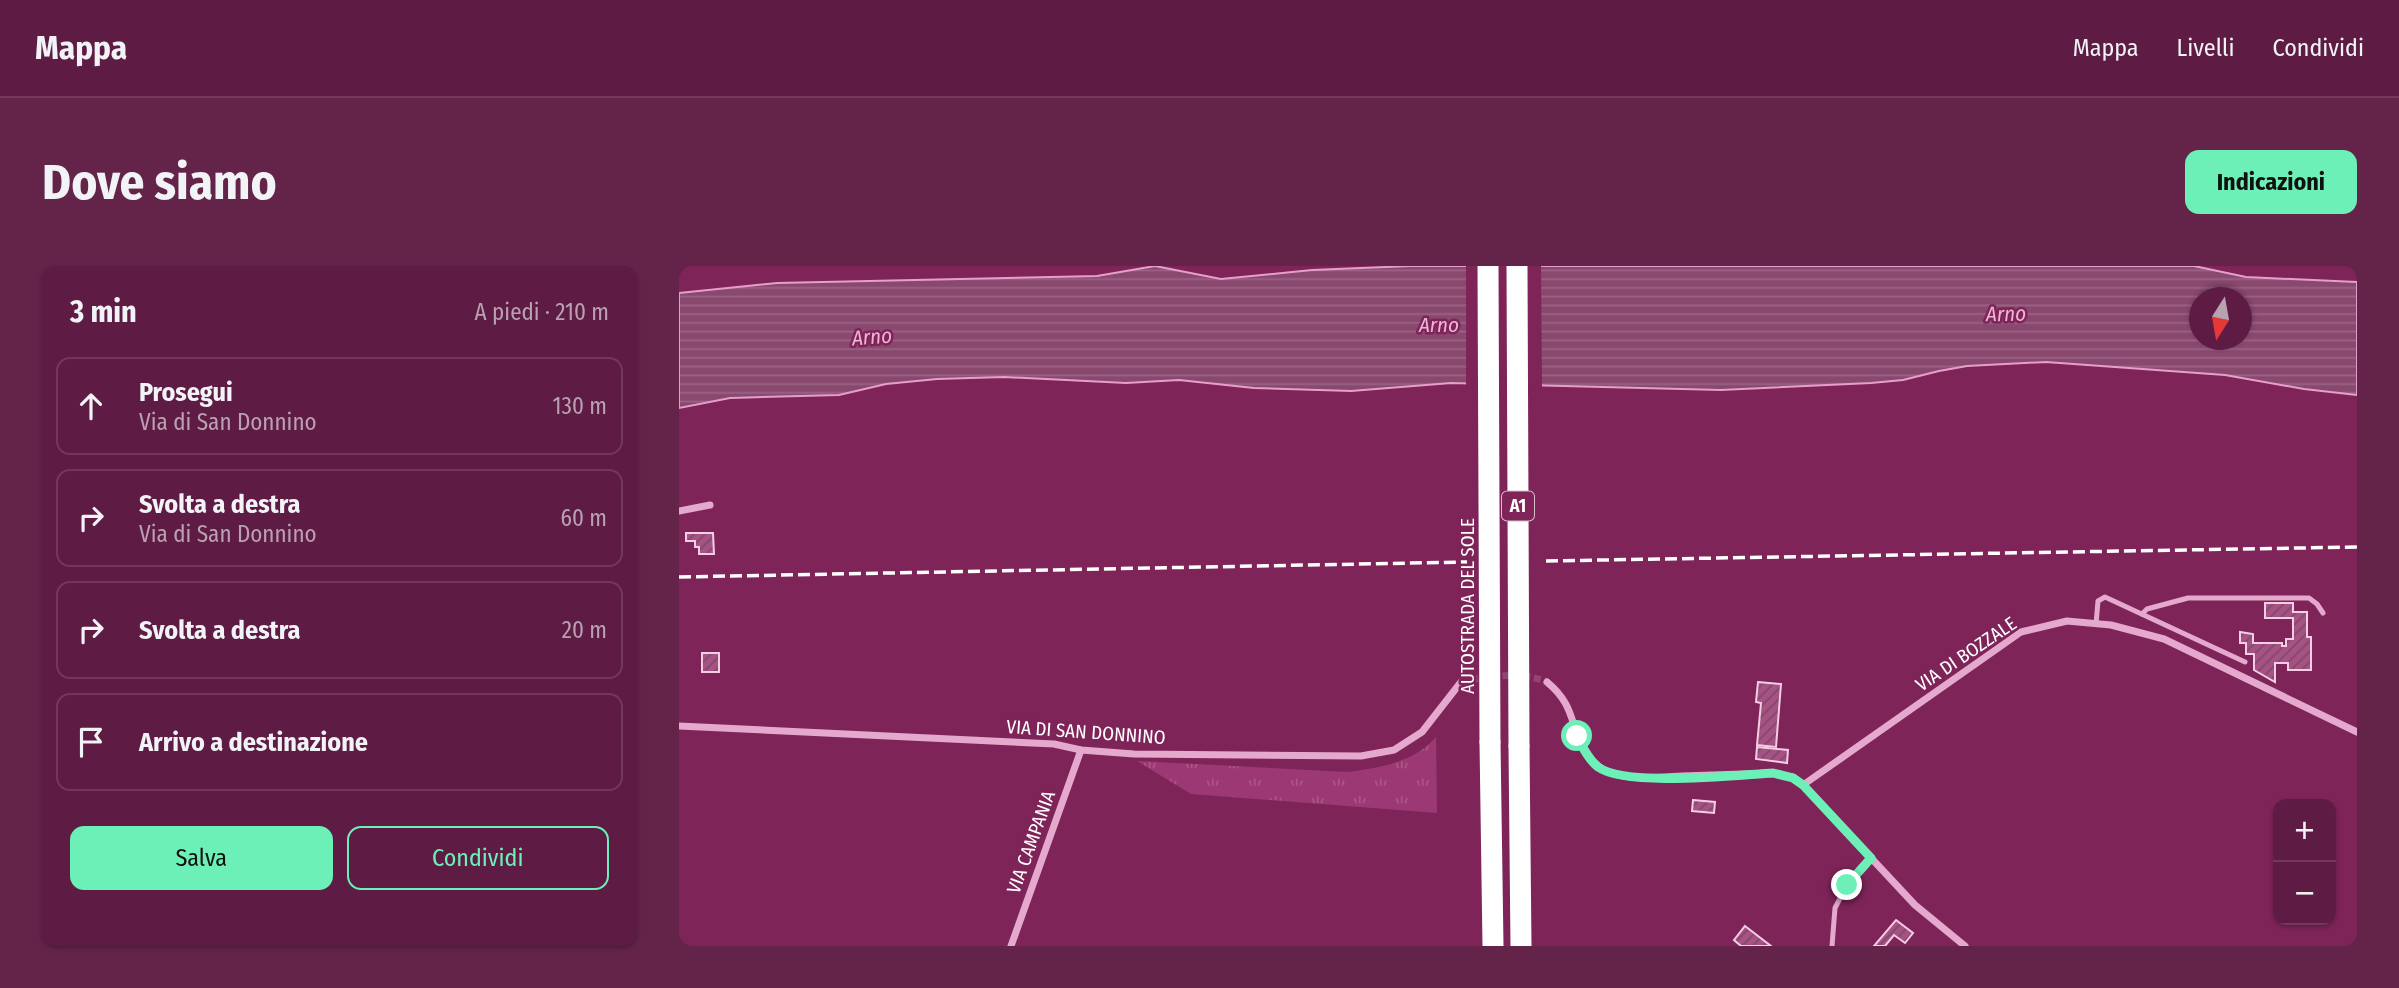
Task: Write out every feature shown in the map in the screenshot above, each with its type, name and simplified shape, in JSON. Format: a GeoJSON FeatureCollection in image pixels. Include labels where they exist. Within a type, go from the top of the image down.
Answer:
{"type":"FeatureCollection","features":[{"type":"Feature","properties":{"kind":"highway","name":"AUTOSTRADA DEL SOLE"},"geometry":{"type":"LineString","coordinates":[[1487,266],[1493,946]]}},
{"type":"Feature","properties":{"kind":"highway","name":"A1"},"geometry":{"type":"LineString","coordinates":[[1517,266],[1521,946]]}},
{"type":"Feature","properties":{"kind":"street"},"geometry":{"type":"LineString","coordinates":[[679,511],[710,505]]}},
{"type":"Feature","properties":{"kind":"street","name":"VIA DI BOZZALE"},"geometry":{"type":"LineString","coordinates":[[1803,785],[2021,632],[2067,621],[2111,625],[2164,639],[2357,732]]}},
{"type":"Feature","properties":{"kind":"street","name":"VIA DI SAN DONNINO"},"geometry":{"type":"LineString","coordinates":[[679,726],[1054,744],[1081,750],[1134,754],[1361,756],[1394,750],[1422,732],[1461,682]]}},
{"type":"Feature","properties":{"kind":"street"},"geometry":{"type":"LineString","coordinates":[[1546,682],[1561,694],[1571,712],[1577,736],[1587,755],[1598,767],[1622,776],[1649,778],[1773,773],[1793,778],[1803,785],[1915,905],[1965,946]]}},
{"type":"Feature","properties":{"kind":"street","name":"VIA CAMPANIA"},"geometry":{"type":"LineString","coordinates":[[1011,946],[1081,750]]}},
{"type":"Feature","properties":{"kind":"lane"},"geometry":{"type":"LineString","coordinates":[[2096,624],[2097,606],[2101,598],[2105,597],[2245,662]]}},
{"type":"Feature","properties":{"kind":"lane"},"geometry":{"type":"LineString","coordinates":[[2142,614],[2147,610],[2188,598],[2309,598],[2323,613]]}},
{"type":"Feature","properties":{"kind":"lane"},"geometry":{"type":"LineString","coordinates":[[1832,946],[1835,908],[1847,885],[1871,858]]}},
{"type":"Feature","properties":{"kind":"green space"},"geometry":{"type":"Polygon","coordinates":[[[1436,737],[1437,813],[1191,794],[1137,761],[1348,772],[1384,766],[1407,758],[1436,737]]]}},
{"type":"Feature","properties":{"kind":"water","name":"Arno"},"geometry":{"type":"Polygon","coordinates":[[[1155,266],[1221,279],[1312,270],[1410,266],[2194,266],[2246,277],[2357,282],[2357,395],[2225,375],[2046,362],[1967,366],[1903,380],[1871,383],[1721,390],[1451,383],[1351,391],[1254,388],[1179,380],[1126,383],[1004,377],[937,379],[886,384],[839,395],[730,398],[679,408],[679,293],[777,283],[1097,276],[1155,266]]]}},
{"type":"Feature","properties":{"kind":"pier"},"geometry":{"type":"Polygon","coordinates":[[[1466,266],[1541,266],[1542,389],[1466,387],[1466,266]]]}},
{"type":"Feature","properties":{"kind":"building"},"geometry":{"type":"Polygon","coordinates":[[[686,533],[713,533],[714,554],[699,554],[695,541],[686,541],[686,533]]]}},
{"type":"Feature","properties":{"kind":"building"},"geometry":{"type":"Polygon","coordinates":[[[2265,603],[2293,603],[2293,612],[2307,612],[2307,637],[2311,637],[2311,670],[2288,670],[2288,663],[2275,663],[2275,682],[2254,670],[2254,654],[2246,654],[2246,643],[2240,643],[2240,632],[2253,634],[2253,643],[2282,643],[2282,646],[2286,646],[2286,639],[2293,639],[2293,618],[2265,618],[2265,603]]]}},
{"type":"Feature","properties":{"kind":"building"},"geometry":{"type":"Polygon","coordinates":[[[702,653],[719,653],[719,672],[702,672],[702,653]]]}},
{"type":"Feature","properties":{"kind":"building"},"geometry":{"type":"Polygon","coordinates":[[[1758,682],[1781,684],[1776,747],[1757,745],[1761,703],[1756,702],[1758,682]]]}},
{"type":"Feature","properties":{"kind":"building"},"geometry":{"type":"Polygon","coordinates":[[[1757,747],[1788,750],[1787,763],[1756,759],[1757,747]]]}},
{"type":"Feature","properties":{"kind":"building"},"geometry":{"type":"Polygon","coordinates":[[[1693,800],[1715,802],[1714,813],[1692,811],[1693,800]]]}},
{"type":"Feature","properties":{"kind":"building"},"geometry":{"type":"Polygon","coordinates":[[[1896,920],[1913,933],[1905,943],[1894,935],[1885,946],[1874,946],[1896,920]]]}},
{"type":"Feature","properties":{"kind":"building"},"geometry":{"type":"Polygon","coordinates":[[[1745,926],[1771,946],[1741,946],[1734,940],[1745,926]]]}},
{"type":"Feature","properties":{"kind":"tunnel"},"geometry":{"type":"LineString","coordinates":[[1461,682],[1493,676],[1526,677],[1547,682]]}},
{"type":"Feature","properties":{"kind":"railway"},"geometry":{"type":"LineString","coordinates":[[1546,561],[2357,547]]}},
{"type":"Feature","properties":{"kind":"railway"},"geometry":{"type":"LineString","coordinates":[[679,577],[1467,562]]}},
{"type":"Feature","properties":{"kind":"route"},"geometry":{"type":"LineString","coordinates":[[1577,736],[1587,755],[1598,767],[1622,776],[1649,778],[1773,773],[1793,778],[1803,785],[1871,858],[1847,885]]}}]}
